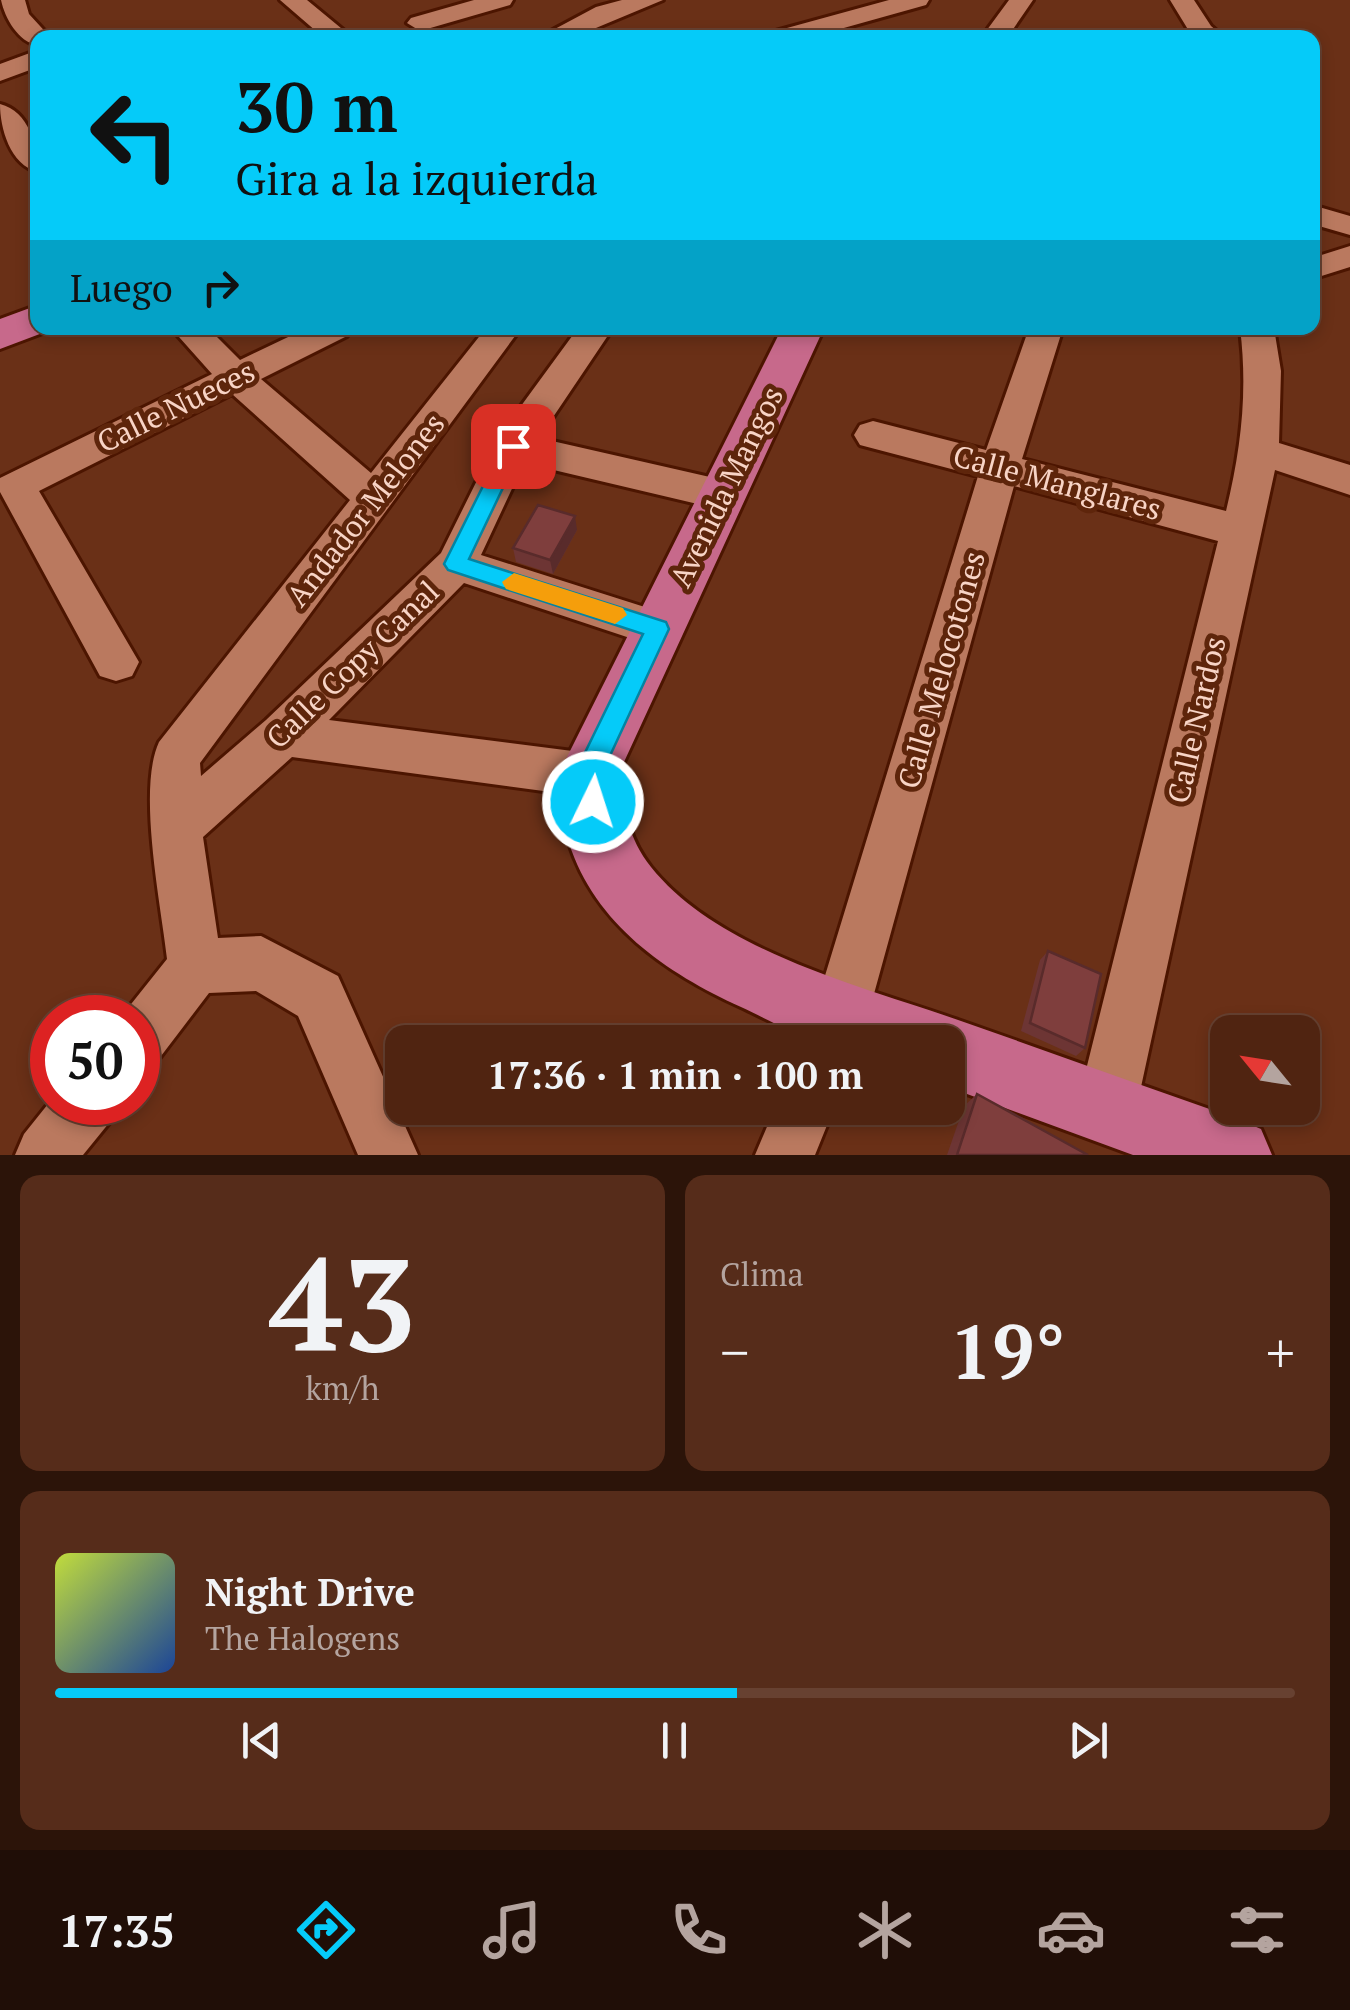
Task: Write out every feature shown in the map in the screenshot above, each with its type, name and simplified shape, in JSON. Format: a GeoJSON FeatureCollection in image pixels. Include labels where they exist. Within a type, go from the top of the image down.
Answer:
{"type":"FeatureCollection","features":[{"type":"Feature","properties":{"kind":"main road"},"geometry":{"type":"LineString","coordinates":[[0,335],[30,322]]}},
{"type":"Feature","properties":{"kind":"main road","name":"Avenida Mangos"},"geometry":{"type":"LineString","coordinates":[[588,775],[800,335]]}},
{"type":"Feature","properties":{"kind":"main road"},"geometry":{"type":"LineString","coordinates":[[588,775],[605,855],[646,912],[710,956],[831,1025]]}},
{"type":"Feature","properties":{"kind":"main road"},"geometry":{"type":"LineString","coordinates":[[965,1058],[1235,1155]]}},
{"type":"Feature","properties":{"kind":"street"},"geometry":{"type":"LineString","coordinates":[[13,0],[17,16],[30,30]]}},
{"type":"Feature","properties":{"kind":"street"},"geometry":{"type":"LineString","coordinates":[[292,0],[330,30]]}},
{"type":"Feature","properties":{"kind":"street"},"geometry":{"type":"LineString","coordinates":[[398,0],[428,30],[502,0]]}},
{"type":"Feature","properties":{"kind":"street"},"geometry":{"type":"LineString","coordinates":[[570,30],[606,12],[651,0]]}},
{"type":"Feature","properties":{"kind":"street"},"geometry":{"type":"LineString","coordinates":[[807,30],[917,0]]}},
{"type":"Feature","properties":{"kind":"street"},"geometry":{"type":"LineString","coordinates":[[1182,0],[1200,30]]}},
{"type":"Feature","properties":{"kind":"street"},"geometry":{"type":"LineString","coordinates":[[999,30],[1015,1]]}},
{"type":"Feature","properties":{"kind":"street"},"geometry":{"type":"LineString","coordinates":[[0,73],[30,61]]}},
{"type":"Feature","properties":{"kind":"street"},"geometry":{"type":"LineString","coordinates":[[0,112],[30,152]]}},
{"type":"Feature","properties":{"kind":"street"},"geometry":{"type":"LineString","coordinates":[[1320,217],[1350,226]]}},
{"type":"Feature","properties":{"kind":"street"},"geometry":{"type":"LineString","coordinates":[[1320,266],[1350,256]]}},
{"type":"Feature","properties":{"kind":"street"},"geometry":{"type":"LineString","coordinates":[[195,335],[236,378],[376,500]]}},
{"type":"Feature","properties":{"kind":"street","name":"Calle Nueces"},"geometry":{"type":"LineString","coordinates":[[116,662],[16,485],[320,335]]}},
{"type":"Feature","properties":{"kind":"street","name":"Andador Melones"},"geometry":{"type":"LineString","coordinates":[[195,967],[177,828],[176,757],[499,335]]}},
{"type":"Feature","properties":{"kind":"street","name":"Calle Copy Canal"},"geometry":{"type":"LineString","coordinates":[[177,828],[283,735],[456,564],[513,446],[591,335]]}},
{"type":"Feature","properties":{"kind":"street","name":"Calle Melocotones"},"geometry":{"type":"LineString","coordinates":[[839,1025],[1000,466],[1044,335]]}},
{"type":"Feature","properties":{"kind":"street","name":"Calle Nardos"},"geometry":{"type":"LineString","coordinates":[[1106,1110],[1260,450],[1262,371],[1258,335]]}},
{"type":"Feature","properties":{"kind":"street","name":"Calle Manglares"},"geometry":{"type":"LineString","coordinates":[[873,435],[1242,532]]}},
{"type":"Feature","properties":{"kind":"street"},"geometry":{"type":"LineString","coordinates":[[513,446],[723,495]]}},
{"type":"Feature","properties":{"kind":"street"},"geometry":{"type":"LineString","coordinates":[[1260,450],[1350,480]]}},
{"type":"Feature","properties":{"kind":"street"},"geometry":{"type":"LineString","coordinates":[[456,564],[658,629]]}},
{"type":"Feature","properties":{"kind":"street"},"geometry":{"type":"LineString","coordinates":[[283,735],[588,775]]}},
{"type":"Feature","properties":{"kind":"street"},"geometry":{"type":"LineString","coordinates":[[160,1012],[195,967],[261,963],[318,996],[388,1155]]}},
{"type":"Feature","properties":{"kind":"street"},"geometry":{"type":"LineString","coordinates":[[45,1155],[69,1125]]}},
{"type":"Feature","properties":{"kind":"street"},"geometry":{"type":"LineString","coordinates":[[785,1155],[798,1125]]}},
{"type":"Feature","properties":{"kind":"building"},"geometry":{"type":"Polygon","coordinates":[[[538,505],[575,516],[550,560],[513,548],[538,505]]]}},
{"type":"Feature","properties":{"kind":"building"},"geometry":{"type":"Polygon","coordinates":[[[1048,951],[1101,974],[1085,1048],[1030,1023],[1048,951]]]}},
{"type":"Feature","properties":{"kind":"building"},"geometry":{"type":"Polygon","coordinates":[[[977,1094],[1088,1155],[957,1155],[977,1094]]]}},
{"type":"Feature","properties":{"kind":"slow traffic"},"geometry":{"type":"LineString","coordinates":[[514,582],[615,615]]}},
{"type":"Feature","properties":{"kind":"route"},"geometry":{"type":"LineString","coordinates":[[513,446],[456,564],[658,629],[588,775],[593,802]]}}]}
